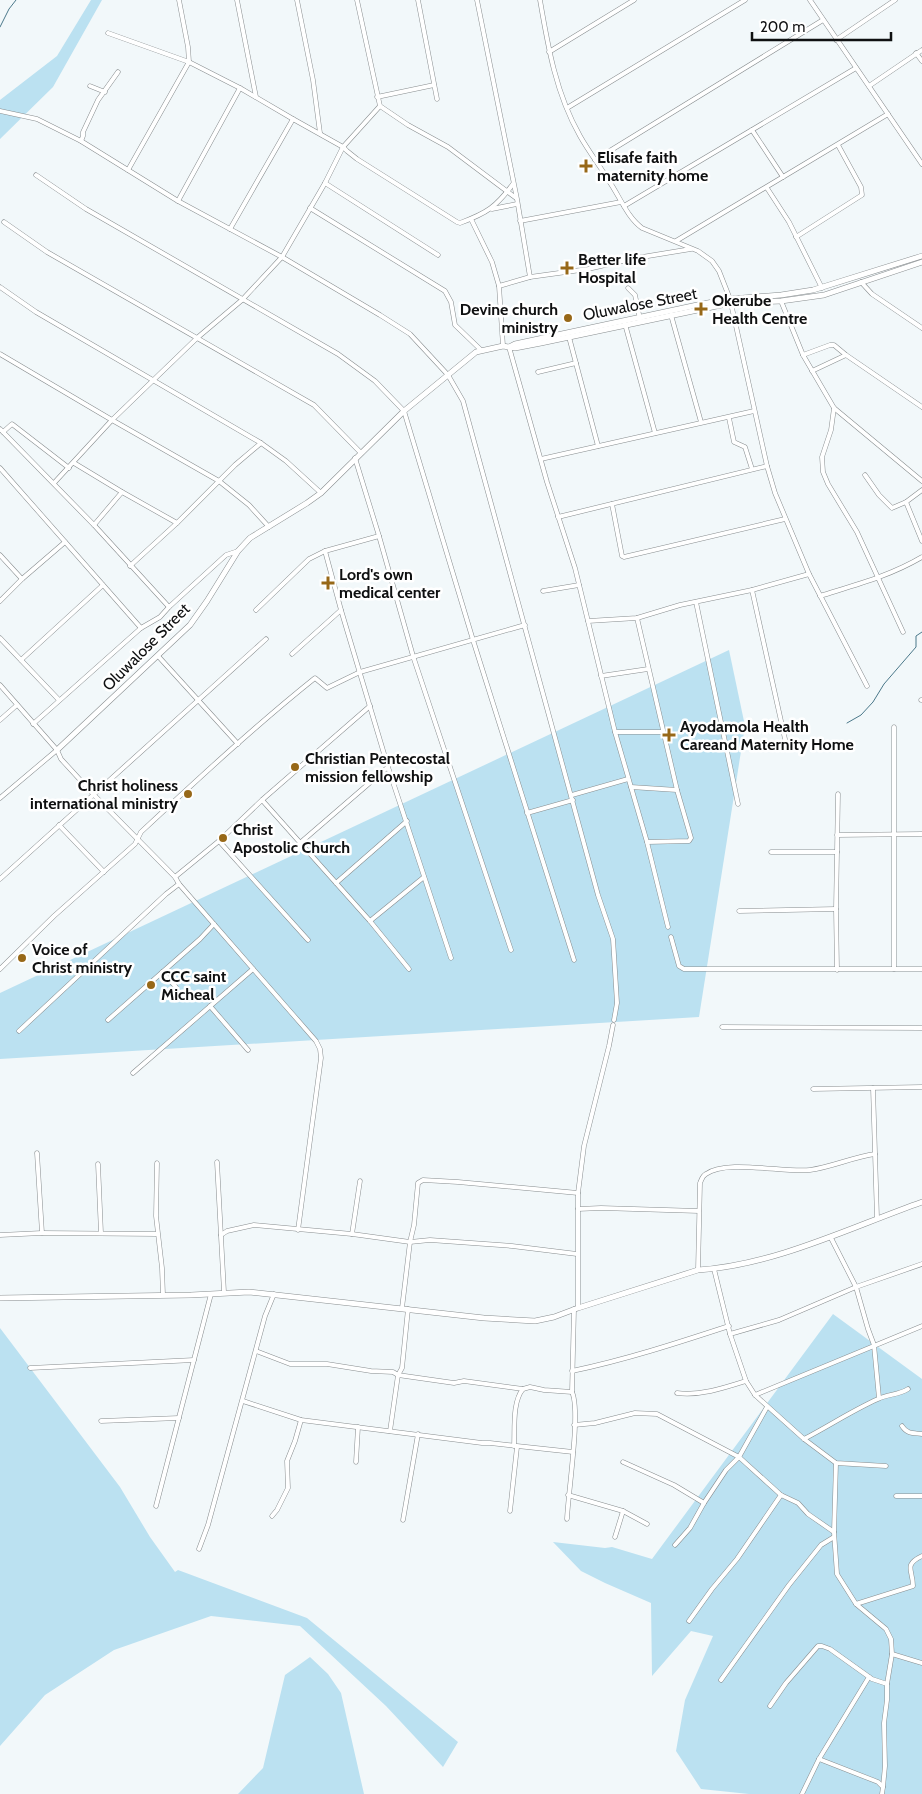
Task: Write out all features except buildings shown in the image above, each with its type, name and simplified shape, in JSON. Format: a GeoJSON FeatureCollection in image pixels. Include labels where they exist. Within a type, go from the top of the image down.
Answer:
{"type":"FeatureCollection","features":[{"type":"Feature","properties":{"kind":"street"},"geometry":{"type":"LineString","coordinates":[[128,170],[188,62],[188,48],[179,0]]}},
{"type":"Feature","properties":{"kind":"street"},"geometry":{"type":"LineString","coordinates":[[237,0],[256,97]]}},
{"type":"Feature","properties":{"kind":"street"},"geometry":{"type":"LineString","coordinates":[[297,0],[313,80],[320,133]]}},
{"type":"Feature","properties":{"kind":"street"},"geometry":{"type":"LineString","coordinates":[[357,0],[380,106],[408,125],[448,147],[517,199]]}},
{"type":"Feature","properties":{"kind":"street"},"geometry":{"type":"LineString","coordinates":[[418,0],[437,99]]}},
{"type":"Feature","properties":{"kind":"street"},"geometry":{"type":"LineString","coordinates":[[477,0],[517,199],[530,277]]}},
{"type":"Feature","properties":{"kind":"street"},"geometry":{"type":"LineString","coordinates":[[540,0],[549,52],[567,108],[580,136],[622,204],[642,228],[691,248],[704,255],[716,265],[730,301],[754,411],[775,493],[809,574],[867,686]]}},
{"type":"Feature","properties":{"kind":"street"},"geometry":{"type":"LineString","coordinates":[[549,52],[634,0]]}},
{"type":"Feature","properties":{"kind":"street"},"geometry":{"type":"LineString","coordinates":[[567,108],[744,0]]}},
{"type":"Feature","properties":{"kind":"street"},"geometry":{"type":"LineString","coordinates":[[810,0],[922,164]]}},
{"type":"Feature","properties":{"kind":"street"},"geometry":{"type":"LineString","coordinates":[[836,40],[895,0]]}},
{"type":"Feature","properties":{"kind":"street"},"geometry":{"type":"LineString","coordinates":[[594,160],[823,20]]}},
{"type":"Feature","properties":{"kind":"street"},"geometry":{"type":"LineString","coordinates":[[108,33],[188,62],[240,88],[343,147],[357,159],[457,222],[460,223],[471,219],[489,210],[496,205],[513,184]]}},
{"type":"Feature","properties":{"kind":"street"},"geometry":{"type":"LineString","coordinates":[[868,86],[922,50]]}},
{"type":"Feature","properties":{"kind":"street"},"geometry":{"type":"LineString","coordinates":[[916,53],[922,61]]}},
{"type":"Feature","properties":{"kind":"street"},"geometry":{"type":"LineString","coordinates":[[520,222],[622,204],[856,68]]}},
{"type":"Feature","properties":{"kind":"street"},"geometry":{"type":"LineString","coordinates":[[80,142],[98,100],[118,72]]}},
{"type":"Feature","properties":{"kind":"street"},"geometry":{"type":"LineString","coordinates":[[377,97],[434,85]]}},
{"type":"Feature","properties":{"kind":"street"},"geometry":{"type":"LineString","coordinates":[[90,86],[105,92]]}},
{"type":"Feature","properties":{"kind":"street"},"geometry":{"type":"LineString","coordinates":[[178,201],[240,88]]}},
{"type":"Feature","properties":{"kind":"street"},"geometry":{"type":"LineString","coordinates":[[54,484],[112,420],[197,338],[242,300],[282,257],[325,183],[343,147],[380,106]]}},
{"type":"Feature","properties":{"kind":"street"},"geometry":{"type":"LineString","coordinates":[[0,111],[37,119],[80,142],[178,201],[326,282],[410,334],[448,374],[463,402],[598,895],[613,940],[617,1003],[584,1146],[578,1194],[576,1309],[572,1371],[572,1392],[575,1402],[567,1519]]}},
{"type":"Feature","properties":{"kind":"street"},"geometry":{"type":"LineString","coordinates":[[676,241],[888,114]]}},
{"type":"Feature","properties":{"kind":"street"},"geometry":{"type":"LineString","coordinates":[[230,229],[293,119]]}},
{"type":"Feature","properties":{"kind":"street"},"geometry":{"type":"LineString","coordinates":[[752,130],[784,177]]}},
{"type":"Feature","properties":{"kind":"street"},"geometry":{"type":"LineString","coordinates":[[796,236],[862,195],[861,187],[838,145]]}},
{"type":"Feature","properties":{"kind":"street"},"geometry":{"type":"LineString","coordinates":[[36,176],[86,209],[338,354],[375,381],[404,411],[473,640],[574,960]]}},
{"type":"Feature","properties":{"kind":"street"},"geometry":{"type":"LineString","coordinates":[[325,183],[438,255]]}},
{"type":"Feature","properties":{"kind":"street"},"geometry":{"type":"LineString","coordinates":[[767,188],[796,236],[822,288]]}},
{"type":"Feature","properties":{"kind":"street"},"geometry":{"type":"LineString","coordinates":[[489,210],[517,204]]}},
{"type":"Feature","properties":{"kind":"street"},"geometry":{"type":"LineString","coordinates":[[310,208],[445,291],[451,302],[455,325],[481,350]]}},
{"type":"Feature","properties":{"kind":"street"},"geometry":{"type":"LineString","coordinates":[[471,219],[492,262],[499,286],[506,346],[579,585],[615,732],[647,842],[668,927]]}},
{"type":"Feature","properties":{"kind":"street"},"geometry":{"type":"LineString","coordinates":[[4,222],[47,252],[314,406],[361,453]]}},
{"type":"Feature","properties":{"kind":"street"},"geometry":{"type":"LineString","coordinates":[[499,286],[530,277],[588,269],[691,248]]}},
{"type":"Feature","properties":{"kind":"street","name":"Oluwalose Street"},"geometry":{"type":"LineString","coordinates":[[0,798],[57,750],[190,625],[238,551],[250,538],[321,493],[404,411],[476,352],[730,301],[822,288],[922,256]]}},
{"type":"Feature","properties":{"kind":"street","name":"Oluwalose Street"},"geometry":{"type":"LineString","coordinates":[[506,346],[515,348],[640,319],[671,315],[730,301],[781,301],[824,295],[922,262]]}},
{"type":"Feature","properties":{"kind":"street"},"geometry":{"type":"LineString","coordinates":[[861,282],[872,294],[922,328]]}},
{"type":"Feature","properties":{"kind":"street"},"geometry":{"type":"LineString","coordinates":[[0,287],[36,312],[261,443],[286,461],[321,493]]}},
{"type":"Feature","properties":{"kind":"street"},"geometry":{"type":"LineString","coordinates":[[628,288],[635,296],[640,319]]}},
{"type":"Feature","properties":{"kind":"street"},"geometry":{"type":"LineString","coordinates":[[781,301],[803,355],[834,408],[922,481]]}},
{"type":"Feature","properties":{"kind":"street"},"geometry":{"type":"LineString","coordinates":[[671,315],[702,422]]}},
{"type":"Feature","properties":{"kind":"street"},"geometry":{"type":"LineString","coordinates":[[625,324],[655,433]]}},
{"type":"Feature","properties":{"kind":"street"},"geometry":{"type":"LineString","coordinates":[[569,337],[598,446]]}},
{"type":"Feature","properties":{"kind":"street"},"geometry":{"type":"LineString","coordinates":[[803,355],[832,344],[922,407]]}},
{"type":"Feature","properties":{"kind":"street"},"geometry":{"type":"LineString","coordinates":[[0,354],[220,481],[249,506],[269,527]]}},
{"type":"Feature","properties":{"kind":"street"},"geometry":{"type":"LineString","coordinates":[[812,371],[846,355]]}},
{"type":"Feature","properties":{"kind":"street"},"geometry":{"type":"LineString","coordinates":[[538,372],[576,363]]}},
{"type":"Feature","properties":{"kind":"street"},"geometry":{"type":"LineString","coordinates":[[834,408],[822,457],[823,472],[828,484],[857,532],[903,632]]}},
{"type":"Feature","properties":{"kind":"street"},"geometry":{"type":"LineString","coordinates":[[541,459],[754,411]]}},
{"type":"Feature","properties":{"kind":"street"},"geometry":{"type":"LineString","coordinates":[[729,418],[734,442],[745,447],[752,469]]}},
{"type":"Feature","properties":{"kind":"street"},"geometry":{"type":"LineString","coordinates":[[69,468],[12,424],[2,431],[94,525],[169,607]]}},
{"type":"Feature","properties":{"kind":"street"},"geometry":{"type":"LineString","coordinates":[[130,566],[177,523],[235,465],[261,443]]}},
{"type":"Feature","properties":{"kind":"street"},"geometry":{"type":"LineString","coordinates":[[355,458],[413,656],[511,950]]}},
{"type":"Feature","properties":{"kind":"street"},"geometry":{"type":"LineString","coordinates":[[74,463],[177,523]]}},
{"type":"Feature","properties":{"kind":"street"},"geometry":{"type":"LineString","coordinates":[[558,517],[767,466]]}},
{"type":"Feature","properties":{"kind":"street"},"geometry":{"type":"LineString","coordinates":[[0,468],[141,628]]}},
{"type":"Feature","properties":{"kind":"street"},"geometry":{"type":"LineString","coordinates":[[866,475],[879,495],[890,507],[894,508],[906,502],[922,490]]}},
{"type":"Feature","properties":{"kind":"street"},"geometry":{"type":"LineString","coordinates":[[94,525],[122,492]]}},
{"type":"Feature","properties":{"kind":"street"},"geometry":{"type":"LineString","coordinates":[[906,502],[922,541]]}},
{"type":"Feature","properties":{"kind":"street"},"geometry":{"type":"LineString","coordinates":[[612,504],[622,556],[624,557],[785,519]]}},
{"type":"Feature","properties":{"kind":"street"},"geometry":{"type":"LineString","coordinates":[[256,610],[309,559],[325,551],[379,536]]}},
{"type":"Feature","properties":{"kind":"street"},"geometry":{"type":"LineString","coordinates":[[0,601],[22,579],[65,542]]}},
{"type":"Feature","properties":{"kind":"street"},"geometry":{"type":"LineString","coordinates":[[33,724],[141,628],[160,617],[226,555],[238,551]]}},
{"type":"Feature","properties":{"kind":"street"},"geometry":{"type":"LineString","coordinates":[[325,551],[388,767],[450,958]]}},
{"type":"Feature","properties":{"kind":"street"},"geometry":{"type":"LineString","coordinates":[[0,555],[22,579]]}},
{"type":"Feature","properties":{"kind":"street"},"geometry":{"type":"LineString","coordinates":[[820,596],[878,578],[904,568],[922,557]]}},
{"type":"Feature","properties":{"kind":"street"},"geometry":{"type":"LineString","coordinates":[[588,621],[637,618],[680,605],[752,590],[809,574]]}},
{"type":"Feature","properties":{"kind":"street"},"geometry":{"type":"LineString","coordinates":[[21,660],[102,585]]}},
{"type":"Feature","properties":{"kind":"street"},"geometry":{"type":"LineString","coordinates":[[543,591],[579,585]]}},
{"type":"Feature","properties":{"kind":"street"},"geometry":{"type":"LineString","coordinates":[[752,590],[787,748]]}},
{"type":"Feature","properties":{"kind":"street"},"geometry":{"type":"LineString","coordinates":[[696,602],[738,804]]}},
{"type":"Feature","properties":{"kind":"street"},"geometry":{"type":"LineString","coordinates":[[292,654],[341,610]]}},
{"type":"Feature","properties":{"kind":"street"},"geometry":{"type":"LineString","coordinates":[[637,618],[690,840],[647,842]]}},
{"type":"Feature","properties":{"kind":"street"},"geometry":{"type":"LineString","coordinates":[[0,969],[47,923],[135,844],[141,832],[238,744],[315,678],[327,688],[360,672],[525,625]]}},
{"type":"Feature","properties":{"kind":"street"},"geometry":{"type":"LineString","coordinates":[[0,638],[59,700]]}},
{"type":"Feature","properties":{"kind":"street"},"geometry":{"type":"LineString","coordinates":[[0,878],[266,640]]}},
{"type":"Feature","properties":{"kind":"street"},"geometry":{"type":"LineString","coordinates":[[158,656],[238,744]]}},
{"type":"Feature","properties":{"kind":"street"},"geometry":{"type":"LineString","coordinates":[[601,676],[648,669]]}},
{"type":"Feature","properties":{"kind":"street"},"geometry":{"type":"LineString","coordinates":[[0,685],[57,750],[61,759],[175,877],[316,1041],[320,1049],[321,1058],[298,1230]]}},
{"type":"Feature","properties":{"kind":"street"},"geometry":{"type":"LineString","coordinates":[[0,720],[17,705]]}},
{"type":"Feature","properties":{"kind":"street"},"geometry":{"type":"LineString","coordinates":[[175,877],[219,841],[262,800],[370,706]]}},
{"type":"Feature","properties":{"kind":"street"},"geometry":{"type":"LineString","coordinates":[[894,727],[894,969]]}},
{"type":"Feature","properties":{"kind":"street"},"geometry":{"type":"LineString","coordinates":[[615,732],[664,732]]}},
{"type":"Feature","properties":{"kind":"street"},"geometry":{"type":"LineString","coordinates":[[300,843],[388,767]]}},
{"type":"Feature","properties":{"kind":"street"},"geometry":{"type":"LineString","coordinates":[[572,795],[628,779]]}},
{"type":"Feature","properties":{"kind":"street"},"geometry":{"type":"LineString","coordinates":[[631,787],[677,790]]}},
{"type":"Feature","properties":{"kind":"street"},"geometry":{"type":"LineString","coordinates":[[837,970],[838,794]]}},
{"type":"Feature","properties":{"kind":"street"},"geometry":{"type":"LineString","coordinates":[[262,800],[370,921],[409,969]]}},
{"type":"Feature","properties":{"kind":"street"},"geometry":{"type":"LineString","coordinates":[[527,814],[573,800]]}},
{"type":"Feature","properties":{"kind":"street"},"geometry":{"type":"LineString","coordinates":[[336,883],[407,821]]}},
{"type":"Feature","properties":{"kind":"street"},"geometry":{"type":"LineString","coordinates":[[59,825],[104,872]]}},
{"type":"Feature","properties":{"kind":"street"},"geometry":{"type":"LineString","coordinates":[[837,835],[922,834]]}},
{"type":"Feature","properties":{"kind":"street"},"geometry":{"type":"LineString","coordinates":[[219,841],[308,940]]}},
{"type":"Feature","properties":{"kind":"street"},"geometry":{"type":"LineString","coordinates":[[771,852],[837,852]]}},
{"type":"Feature","properties":{"kind":"street"},"geometry":{"type":"LineString","coordinates":[[370,921],[424,877]]}},
{"type":"Feature","properties":{"kind":"street"},"geometry":{"type":"LineString","coordinates":[[19,1031],[166,894],[180,884]]}},
{"type":"Feature","properties":{"kind":"street"},"geometry":{"type":"LineString","coordinates":[[739,911],[836,909]]}},
{"type":"Feature","properties":{"kind":"street"},"geometry":{"type":"LineString","coordinates":[[108,1020],[200,939],[214,924]]}},
{"type":"Feature","properties":{"kind":"street"},"geometry":{"type":"LineString","coordinates":[[671,936],[679,966],[684,969],[922,969]]}},
{"type":"Feature","properties":{"kind":"street"},"geometry":{"type":"LineString","coordinates":[[133,1073],[253,969]]}},
{"type":"Feature","properties":{"kind":"street"},"geometry":{"type":"LineString","coordinates":[[162,972],[176,987]]}},
{"type":"Feature","properties":{"kind":"street"},"geometry":{"type":"LineString","coordinates":[[210,1006],[248,1050]]}},
{"type":"Feature","properties":{"kind":"street"},"geometry":{"type":"LineString","coordinates":[[722,1027],[922,1028]]}},
{"type":"Feature","properties":{"kind":"street"},"geometry":{"type":"LineString","coordinates":[[813,1089],[922,1087]]}},
{"type":"Feature","properties":{"kind":"street"},"geometry":{"type":"LineString","coordinates":[[873,1088],[877,1218]]}},
{"type":"Feature","properties":{"kind":"street"},"geometry":{"type":"LineString","coordinates":[[37,1153],[42,1233]]}},
{"type":"Feature","properties":{"kind":"street"},"geometry":{"type":"LineString","coordinates":[[698,1270],[700,1183],[702,1177],[713,1170],[725,1168],[809,1170],[875,1154]]}},
{"type":"Feature","properties":{"kind":"street"},"geometry":{"type":"LineString","coordinates":[[217,1162],[224,1292]]}},
{"type":"Feature","properties":{"kind":"street"},"geometry":{"type":"LineString","coordinates":[[157,1163],[157,1234],[162,1268],[163,1295]]}},
{"type":"Feature","properties":{"kind":"street"},"geometry":{"type":"LineString","coordinates":[[98,1164],[101,1233]]}},
{"type":"Feature","properties":{"kind":"street"},"geometry":{"type":"LineString","coordinates":[[390,1431],[398,1375],[402,1368],[410,1242],[414,1225],[418,1183],[422,1180],[578,1194]]}},
{"type":"Feature","properties":{"kind":"street"},"geometry":{"type":"LineString","coordinates":[[352,1234],[360,1182]]}},
{"type":"Feature","properties":{"kind":"street"},"geometry":{"type":"LineString","coordinates":[[0,1298],[249,1292],[484,1318],[535,1321],[554,1317],[698,1270],[714,1269],[767,1257],[831,1238],[877,1218],[922,1202]]}},
{"type":"Feature","properties":{"kind":"street"},"geometry":{"type":"LineString","coordinates":[[578,1209],[699,1211]]}},
{"type":"Feature","properties":{"kind":"street"},"geometry":{"type":"LineString","coordinates":[[221,1235],[227,1231],[254,1225],[352,1234],[410,1242],[430,1240],[512,1246],[577,1254]]}},
{"type":"Feature","properties":{"kind":"street"},"geometry":{"type":"LineString","coordinates":[[0,1235],[42,1233],[157,1234]]}},
{"type":"Feature","properties":{"kind":"street"},"geometry":{"type":"LineString","coordinates":[[831,1238],[856,1287],[874,1345],[878,1398]]}},
{"type":"Feature","properties":{"kind":"street"},"geometry":{"type":"LineString","coordinates":[[730,1334],[779,1320],[856,1287],[922,1264]]}},
{"type":"Feature","properties":{"kind":"street"},"geometry":{"type":"LineString","coordinates":[[714,1269],[730,1334],[746,1381],[755,1395],[804,1439],[836,1463],[886,1466]]}},
{"type":"Feature","properties":{"kind":"street"},"geometry":{"type":"LineString","coordinates":[[156,1506],[211,1294]]}},
{"type":"Feature","properties":{"kind":"street"},"geometry":{"type":"LineString","coordinates":[[199,1549],[208,1525],[266,1316],[274,1294]]}},
{"type":"Feature","properties":{"kind":"street"},"geometry":{"type":"LineString","coordinates":[[572,1371],[663,1348],[729,1326]]}},
{"type":"Feature","properties":{"kind":"street"},"geometry":{"type":"LineString","coordinates":[[755,1395],[922,1326]]}},
{"type":"Feature","properties":{"kind":"street"},"geometry":{"type":"LineString","coordinates":[[256,1351],[290,1364],[327,1364],[370,1371],[393,1372],[398,1375],[454,1383],[464,1381],[572,1392]]}},
{"type":"Feature","properties":{"kind":"street"},"geometry":{"type":"LineString","coordinates":[[30,1368],[194,1360]]}},
{"type":"Feature","properties":{"kind":"street"},"geometry":{"type":"LineString","coordinates":[[677,1392],[687,1394],[702,1393],[746,1381]]}},
{"type":"Feature","properties":{"kind":"street"},"geometry":{"type":"LineString","coordinates":[[510,1511],[516,1446],[516,1411],[523,1388]]}},
{"type":"Feature","properties":{"kind":"street"},"geometry":{"type":"LineString","coordinates":[[804,1439],[878,1398],[908,1389]]}},
{"type":"Feature","properties":{"kind":"street"},"geometry":{"type":"LineString","coordinates":[[242,1401],[301,1420],[573,1452]]}},
{"type":"Feature","properties":{"kind":"street"},"geometry":{"type":"LineString","coordinates":[[675,1545],[690,1528],[726,1470],[739,1457],[767,1407]]}},
{"type":"Feature","properties":{"kind":"street"},"geometry":{"type":"LineString","coordinates":[[574,1426],[635,1413],[657,1414],[739,1457],[781,1494],[798,1503],[808,1514],[834,1535]]}},
{"type":"Feature","properties":{"kind":"street"},"geometry":{"type":"LineString","coordinates":[[100,1421],[179,1418]]}},
{"type":"Feature","properties":{"kind":"street"},"geometry":{"type":"LineString","coordinates":[[272,1516],[288,1488],[287,1460],[301,1420]]}},
{"type":"Feature","properties":{"kind":"street"},"geometry":{"type":"LineString","coordinates":[[902,1426],[909,1433],[922,1434]]}},
{"type":"Feature","properties":{"kind":"street"},"geometry":{"type":"LineString","coordinates":[[356,1462],[358,1427]]}},
{"type":"Feature","properties":{"kind":"street"},"geometry":{"type":"LineString","coordinates":[[403,1520],[418,1434]]}},
{"type":"Feature","properties":{"kind":"street"},"geometry":{"type":"LineString","coordinates":[[623,1462],[674,1485],[704,1503]]}},
{"type":"Feature","properties":{"kind":"street"},"geometry":{"type":"LineString","coordinates":[[836,1463],[834,1535],[837,1574],[856,1604],[889,1633],[892,1654],[886,1684],[887,1700],[884,1723],[885,1766],[882,1794]]}},
{"type":"Feature","properties":{"kind":"street"},"geometry":{"type":"LineString","coordinates":[[689,1621],[737,1559],[781,1494]]}},
{"type":"Feature","properties":{"kind":"street"},"geometry":{"type":"LineString","coordinates":[[568,1495],[623,1511],[647,1524]]}},
{"type":"Feature","properties":{"kind":"street"},"geometry":{"type":"LineString","coordinates":[[896,1496],[922,1496]]}},
{"type":"Feature","properties":{"kind":"street"},"geometry":{"type":"LineString","coordinates":[[616,1537],[623,1511]]}},
{"type":"Feature","properties":{"kind":"street"},"geometry":{"type":"LineString","coordinates":[[720,1680],[821,1545],[834,1535]]}},
{"type":"Feature","properties":{"kind":"street"},"geometry":{"type":"LineString","coordinates":[[856,1604],[913,1586],[910,1566],[914,1560],[922,1556]]}},
{"type":"Feature","properties":{"kind":"street"},"geometry":{"type":"LineString","coordinates":[[770,1706],[786,1683],[818,1646],[830,1649],[869,1677],[886,1684]]}},
{"type":"Feature","properties":{"kind":"street"},"geometry":{"type":"LineString","coordinates":[[892,1654],[922,1663]]}},
{"type":"Feature","properties":{"kind":"street"},"geometry":{"type":"LineString","coordinates":[[802,1794],[819,1759],[869,1677]]}},
{"type":"Feature","properties":{"kind":"street"},"geometry":{"type":"LineString","coordinates":[[819,1759],[878,1782],[883,1787]]}},
{"type":"Feature","properties":{"kind":"shaded area"},"geometry":{"type":"Polygon","coordinates":[[[91,0],[102,0],[53,87],[0,139],[0,100],[57,56],[91,0]]]}},
{"type":"Feature","properties":{"kind":"shaded area"},"geometry":{"type":"Polygon","coordinates":[[[729,650],[745,726],[699,1017],[0,1059],[0,993],[729,650]]]}},
{"type":"Feature","properties":{"kind":"shaded area"},"geometry":{"type":"Polygon","coordinates":[[[833,1314],[922,1379],[922,1794],[749,1794],[701,1789],[676,1751],[685,1700],[713,1636],[691,1631],[652,1676],[651,1603],[581,1571],[553,1542],[605,1548],[612,1547],[652,1559],[833,1314]]]}},
{"type":"Feature","properties":{"kind":"shaded area"},"geometry":{"type":"Polygon","coordinates":[[[0,1328],[120,1487],[150,1537],[175,1572],[178,1570],[307,1618],[458,1742],[443,1767],[386,1706],[300,1626],[211,1616],[114,1650],[45,1695],[0,1746],[0,1328]]]}},
{"type":"Feature","properties":{"kind":"shaded area"},"geometry":{"type":"Polygon","coordinates":[[[310,1657],[328,1674],[341,1693],[364,1794],[238,1794],[263,1768],[285,1675],[310,1657]]]}},
{"type":"Feature","properties":{"kind":"waterway"},"geometry":{"type":"LineString","coordinates":[[0,27],[16,0]]}},
{"type":"Feature","properties":{"kind":"waterway"},"geometry":{"type":"LineString","coordinates":[[847,723],[861,715],[873,702],[884,684],[916,647],[916,636],[922,632]]}},
{"type":"Feature","properties":{"kind":"place","name":"Elisafe faith maternity home"},"geometry":{"type":"Point","coordinates":[586,166]}},
{"type":"Feature","properties":{"kind":"place","name":"Better life Hospital"},"geometry":{"type":"Point","coordinates":[567,268]}},
{"type":"Feature","properties":{"kind":"place","name":"Okerube Health Centre"},"geometry":{"type":"Point","coordinates":[701,309]}},
{"type":"Feature","properties":{"kind":"place","name":"Devine church ministry"},"geometry":{"type":"Point","coordinates":[568,318]}},
{"type":"Feature","properties":{"kind":"place","name":"Lord's own medical center"},"geometry":{"type":"Point","coordinates":[328,583]}},
{"type":"Feature","properties":{"kind":"place","name":"Ayodamola Health Careand Maternity Home"},"geometry":{"type":"Point","coordinates":[669,735]}},
{"type":"Feature","properties":{"kind":"place","name":"Christian Pentecostal mission fellowship"},"geometry":{"type":"Point","coordinates":[295,767]}},
{"type":"Feature","properties":{"kind":"place","name":"Christ holiness international ministry"},"geometry":{"type":"Point","coordinates":[188,794]}},
{"type":"Feature","properties":{"kind":"place","name":"Christ Apostolic Church"},"geometry":{"type":"Point","coordinates":[223,838]}},
{"type":"Feature","properties":{"kind":"place","name":"Voice of Christ ministry"},"geometry":{"type":"Point","coordinates":[22,958]}},
{"type":"Feature","properties":{"kind":"place","name":"CCC saint Micheal"},"geometry":{"type":"Point","coordinates":[151,985]}}]}
